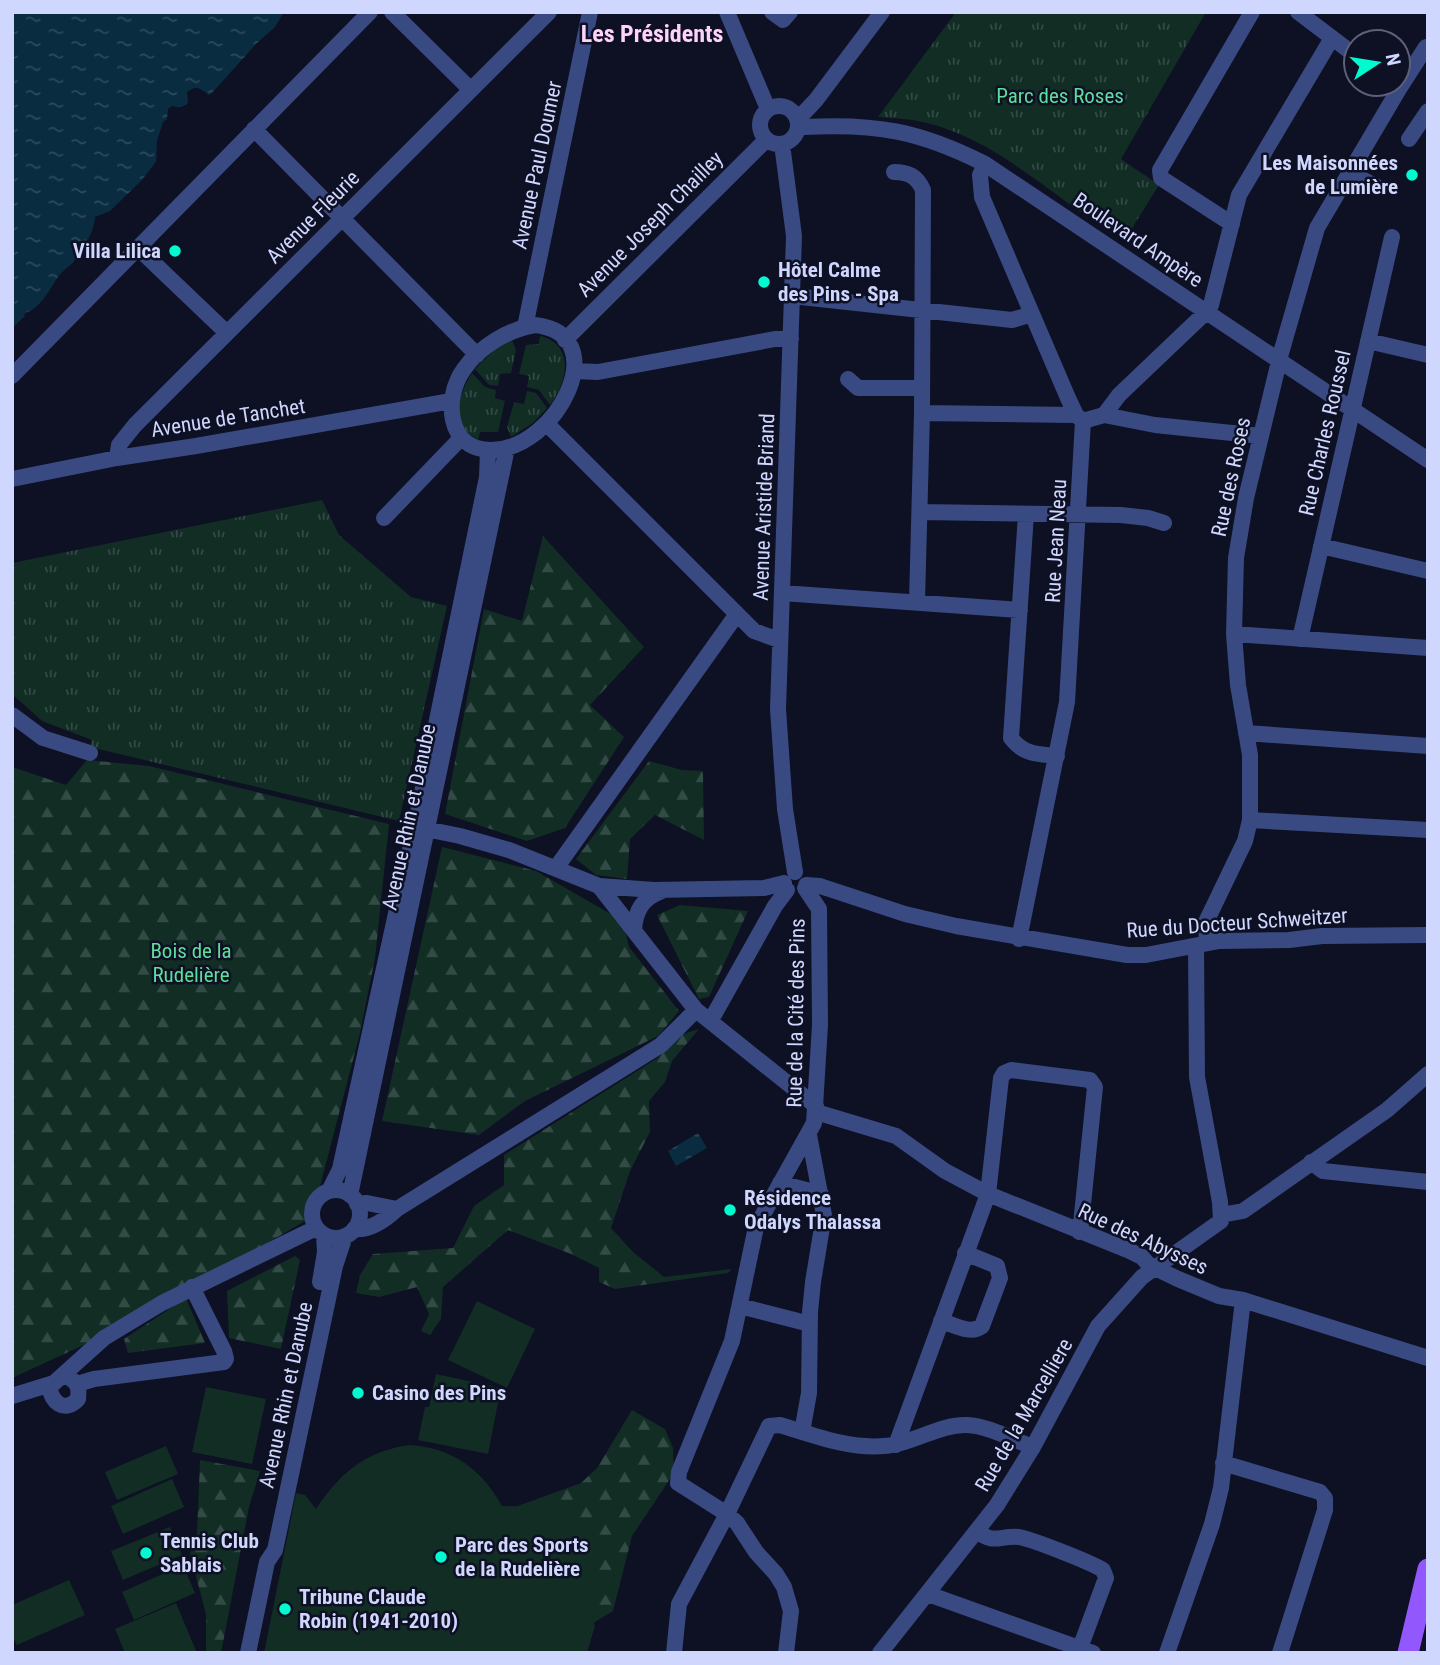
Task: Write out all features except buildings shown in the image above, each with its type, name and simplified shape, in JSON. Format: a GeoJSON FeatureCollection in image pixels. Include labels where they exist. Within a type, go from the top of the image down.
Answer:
{"type":"FeatureCollection","features":[{"type":"Feature","properties":{"kind":"main road"},"geometry":{"type":"LineString","coordinates":[[1408,1653],[1426,1581]]}},
{"type":"Feature","properties":{"kind":"street"},"geometry":{"type":"LineString","coordinates":[[12,376],[370,12]]}},
{"type":"Feature","properties":{"kind":"street"},"geometry":{"type":"LineString","coordinates":[[392,12],[471,90]]}},
{"type":"Feature","properties":{"kind":"street","name":"Avenue Fleurie"},"geometry":{"type":"LineString","coordinates":[[117,457],[118,445],[135,425],[549,12]]}},
{"type":"Feature","properties":{"kind":"street","name":"Avenue Paul Doumer"},"geometry":{"type":"LineString","coordinates":[[525,327],[590,12]]}},
{"type":"Feature","properties":{"kind":"street"},"geometry":{"type":"LineString","coordinates":[[727,12],[768,108]]}},
{"type":"Feature","properties":{"kind":"street"},"geometry":{"type":"LineString","coordinates":[[772,12],[783,20],[790,12]]}},
{"type":"Feature","properties":{"kind":"street"},"geometry":{"type":"LineString","coordinates":[[798,122],[788,107],[777,105],[768,108],[760,118],[759,125],[774,142],[795,136],[798,122],[882,12]]}},
{"type":"Feature","properties":{"kind":"street"},"geometry":{"type":"LineString","coordinates":[[1231,224],[1161,178],[1160,170],[1252,12]]}},
{"type":"Feature","properties":{"kind":"street"},"geometry":{"type":"LineString","coordinates":[[1298,12],[1342,46]]}},
{"type":"Feature","properties":{"kind":"street"},"geometry":{"type":"LineString","coordinates":[[1104,415],[1119,395],[1206,311],[1213,300],[1239,195],[1332,38]]}},
{"type":"Feature","properties":{"kind":"street","name":"Rue des Roses"},"geometry":{"type":"LineString","coordinates":[[1412,66],[1427,48]]}},
{"type":"Feature","properties":{"kind":"street","name":"Rue des Roses"},"geometry":{"type":"LineString","coordinates":[[1222,1215],[1197,1077],[1201,944],[1206,922],[1245,841],[1250,820],[1251,785],[1235,662],[1236,558],[1239,531],[1280,360],[1317,228],[1389,98]]}},
{"type":"Feature","properties":{"kind":"street"},"geometry":{"type":"LineString","coordinates":[[816,100],[824,116],[835,125]]}},
{"type":"Feature","properties":{"kind":"street"},"geometry":{"type":"LineString","coordinates":[[1409,139],[1428,111]]}},
{"type":"Feature","properties":{"kind":"street","name":"Boulevard Ampère"},"geometry":{"type":"LineString","coordinates":[[798,122],[804,127],[868,126],[896,130],[946,145],[985,164],[1428,460]]}},
{"type":"Feature","properties":{"kind":"street"},"geometry":{"type":"LineString","coordinates":[[254,129],[477,355]]}},
{"type":"Feature","properties":{"kind":"street","name":"Avenue Aristide Briand"},"geometry":{"type":"LineString","coordinates":[[774,142],[794,236],[778,709],[788,882]]}},
{"type":"Feature","properties":{"kind":"street","name":"Avenue Joseph Chailley"},"geometry":{"type":"LineString","coordinates":[[565,340],[774,142]]}},
{"type":"Feature","properties":{"kind":"street","name":"Rue Jean Neau"},"geometry":{"type":"LineString","coordinates":[[985,164],[981,175],[982,197],[1080,418],[1078,516],[1067,702],[1019,939]]}},
{"type":"Feature","properties":{"kind":"street"},"geometry":{"type":"LineString","coordinates":[[894,172],[905,172],[914,177],[923,190],[922,412],[917,601]]}},
{"type":"Feature","properties":{"kind":"street"},"geometry":{"type":"LineString","coordinates":[[1349,173],[1377,187]]}},
{"type":"Feature","properties":{"kind":"street","name":"Rue Charles Roussel"},"geometry":{"type":"LineString","coordinates":[[1300,639],[1392,237]]}},
{"type":"Feature","properties":{"kind":"street"},"geometry":{"type":"LineString","coordinates":[[138,248],[227,333]]}},
{"type":"Feature","properties":{"kind":"street"},"geometry":{"type":"LineString","coordinates":[[792,296],[1012,320],[1032,314]]}},
{"type":"Feature","properties":{"kind":"street"},"geometry":{"type":"LineString","coordinates":[[525,327],[545,327],[565,340],[574,358],[575,372],[564,401],[547,424],[522,443],[508,448],[488,451],[470,446],[461,438],[451,415],[451,401],[464,369],[477,355],[511,331],[525,327]]}},
{"type":"Feature","properties":{"kind":"street"},"geometry":{"type":"LineString","coordinates":[[575,372],[597,372],[775,339],[791,339]]}},
{"type":"Feature","properties":{"kind":"street"},"geometry":{"type":"LineString","coordinates":[[1368,341],[1428,355]]}},
{"type":"Feature","properties":{"kind":"street"},"geometry":{"type":"LineString","coordinates":[[848,379],[858,388],[921,388]]}},
{"type":"Feature","properties":{"kind":"street","name":"Avenue de Tanchet"},"geometry":{"type":"LineString","coordinates":[[12,479],[117,457],[196,446],[451,401]]}},
{"type":"Feature","properties":{"kind":"street"},"geometry":{"type":"LineString","coordinates":[[922,412],[1080,418],[1104,415],[1155,425],[1261,436]]}},
{"type":"Feature","properties":{"kind":"street"},"geometry":{"type":"LineString","coordinates":[[547,424],[754,631],[779,640]]}},
{"type":"Feature","properties":{"kind":"street"},"geometry":{"type":"LineString","coordinates":[[384,518],[461,438]]}},
{"type":"Feature","properties":{"kind":"street","name":"Avenue Rhin et Danube"},"geometry":{"type":"LineString","coordinates":[[329,1191],[340,1169],[508,448]]}},
{"type":"Feature","properties":{"kind":"street","name":"Avenue Rhin et Danube"},"geometry":{"type":"LineString","coordinates":[[354,1199],[487,477],[488,451]]}},
{"type":"Feature","properties":{"kind":"street"},"geometry":{"type":"LineString","coordinates":[[920,512],[1121,515],[1164,523]]}},
{"type":"Feature","properties":{"kind":"street"},"geometry":{"type":"LineString","coordinates":[[1026,514],[1012,738],[1019,749],[1026,753],[1057,756]]}},
{"type":"Feature","properties":{"kind":"street"},"geometry":{"type":"LineString","coordinates":[[1321,546],[1428,571]]}},
{"type":"Feature","properties":{"kind":"street"},"geometry":{"type":"LineString","coordinates":[[782,593],[1020,610]]}},
{"type":"Feature","properties":{"kind":"street"},"geometry":{"type":"LineString","coordinates":[[556,868],[737,614]]}},
{"type":"Feature","properties":{"kind":"street"},"geometry":{"type":"LineString","coordinates":[[1234,634],[1428,648]]}},
{"type":"Feature","properties":{"kind":"street"},"geometry":{"type":"LineString","coordinates":[[12,715],[43,738],[90,753]]}},
{"type":"Feature","properties":{"kind":"street"},"geometry":{"type":"LineString","coordinates":[[1245,733],[1428,746]]}},
{"type":"Feature","properties":{"kind":"street"},"geometry":{"type":"LineString","coordinates":[[1250,820],[1428,830]]}},
{"type":"Feature","properties":{"kind":"street"},"geometry":{"type":"LineString","coordinates":[[421,828],[509,850],[599,886],[664,890],[764,888],[788,882]]}},
{"type":"Feature","properties":{"kind":"street"},"geometry":{"type":"LineString","coordinates":[[788,882],[797,894],[806,887]]}},
{"type":"Feature","properties":{"kind":"street"},"geometry":{"type":"LineString","coordinates":[[710,1020],[788,882]]}},
{"type":"Feature","properties":{"kind":"street","name":"Rue des Abysses"},"geometry":{"type":"LineString","coordinates":[[599,886],[696,1010],[816,1109],[896,1136],[945,1171],[988,1194],[1130,1251],[1155,1267],[1219,1296],[1243,1300],[1428,1358]]}},
{"type":"Feature","properties":{"kind":"street","name":"Rue du Docteur Schweitzer"},"geometry":{"type":"LineString","coordinates":[[806,887],[820,886],[905,914],[1019,939],[1127,955],[1146,955],[1201,944],[1322,936],[1428,935]]}},
{"type":"Feature","properties":{"kind":"street","name":"Rue de la Cité des Pins"},"geometry":{"type":"LineString","coordinates":[[786,1653],[790,1611],[784,1587],[737,1523],[678,1483],[679,1472],[732,1341],[756,1227],[809,1135],[816,1109],[820,1025],[819,909],[806,887]]}},
{"type":"Feature","properties":{"kind":"street"},"geometry":{"type":"LineString","coordinates":[[634,931],[639,907],[648,896],[664,890]]}},
{"type":"Feature","properties":{"kind":"street"},"geometry":{"type":"LineString","coordinates":[[397,1209],[354,1199],[336,1189],[318,1197],[312,1208],[312,1217],[320,1231],[338,1238],[364,1230],[661,1045],[696,1010]]}},
{"type":"Feature","properties":{"kind":"street"},"geometry":{"type":"LineString","coordinates":[[896,1445],[988,1194],[1004,1073],[1011,1070],[1094,1082],[1079,1231]]}},
{"type":"Feature","properties":{"kind":"street"},"geometry":{"type":"LineString","coordinates":[[1222,1215],[1243,1211],[1387,1110],[1428,1074]]}},
{"type":"Feature","properties":{"kind":"street"},"geometry":{"type":"LineString","coordinates":[[802,1432],[809,1393],[810,1324],[816,1258],[824,1222],[809,1135]]}},
{"type":"Feature","properties":{"kind":"street"},"geometry":{"type":"LineString","coordinates":[[1311,1163],[1323,1171],[1428,1182]]}},
{"type":"Feature","properties":{"kind":"street"},"geometry":{"type":"LineString","coordinates":[[780,1183],[821,1194]]}},
{"type":"Feature","properties":{"kind":"street"},"geometry":{"type":"LineString","coordinates":[[349,1233],[360,1215],[354,1199]]}},
{"type":"Feature","properties":{"kind":"street","name":"Rue de la Marcelliere"},"geometry":{"type":"LineString","coordinates":[[880,1653],[997,1505],[1033,1447],[1098,1326],[1133,1285],[1218,1225],[1222,1215]]}},
{"type":"Feature","properties":{"kind":"street"},"geometry":{"type":"LineString","coordinates":[[63,1382],[104,1338],[162,1303],[192,1287],[320,1231]]}},
{"type":"Feature","properties":{"kind":"street","name":"Avenue Rhin et Danube"},"geometry":{"type":"LineString","coordinates":[[267,1562],[264,1549],[324,1264],[320,1231]]}},
{"type":"Feature","properties":{"kind":"street","name":"Avenue Rhin et Danube"},"geometry":{"type":"LineString","coordinates":[[248,1653],[267,1562],[275,1550],[335,1266],[349,1233]]}},
{"type":"Feature","properties":{"kind":"street"},"geometry":{"type":"LineString","coordinates":[[941,1321],[971,1331],[977,1330],[982,1326],[1000,1279],[997,1266],[965,1253]]}},
{"type":"Feature","properties":{"kind":"street"},"geometry":{"type":"LineString","coordinates":[[12,1396],[63,1382],[224,1362],[224,1351],[192,1287]]}},
{"type":"Feature","properties":{"kind":"street"},"geometry":{"type":"LineString","coordinates":[[1167,1653],[1212,1524],[1221,1488],[1243,1300]]}},
{"type":"Feature","properties":{"kind":"street"},"geometry":{"type":"LineString","coordinates":[[740,1306],[810,1324]]}},
{"type":"Feature","properties":{"kind":"street"},"geometry":{"type":"LineString","coordinates":[[674,1653],[679,1604],[727,1514],[769,1426],[780,1425],[850,1444],[883,1447],[949,1427],[970,1425],[1033,1447]]}},
{"type":"Feature","properties":{"kind":"street"},"geometry":{"type":"LineString","coordinates":[[1223,1464],[1320,1492],[1325,1498],[1325,1510],[1280,1653]]}},
{"type":"Feature","properties":{"kind":"street"},"geometry":{"type":"LineString","coordinates":[[928,1594],[1086,1651],[1106,1578],[1103,1570],[1021,1538],[986,1538],[977,1531]]}},
{"type":"Feature","properties":{"kind":"green space","name":"Parc des Roses"},"geometry":{"type":"Polygon","coordinates":[[[956,12],[1206,12],[1121,159],[1159,185],[1126,238],[1094,218],[1095,215],[1089,211],[1085,215],[1010,162],[970,138],[927,123],[878,117],[956,12]]]}},
{"type":"Feature","properties":{"kind":"green space"},"geometry":{"type":"Polygon","coordinates":[[[540,336],[559,347],[565,365],[561,386],[550,405],[539,390],[527,387],[529,376],[519,374],[526,345],[539,344],[540,336]]]}},
{"type":"Feature","properties":{"kind":"green space"},"geometry":{"type":"Polygon","coordinates":[[[512,340],[516,350],[511,373],[500,374],[498,386],[489,385],[475,369],[494,350],[512,340]]]}},
{"type":"Feature","properties":{"kind":"green space"},"geometry":{"type":"Polygon","coordinates":[[[472,373],[485,387],[496,390],[495,398],[505,401],[498,432],[480,432],[478,440],[463,426],[459,409],[463,391],[472,373]]]}},
{"type":"Feature","properties":{"kind":"green space"},"geometry":{"type":"Polygon","coordinates":[[[527,391],[536,393],[547,408],[533,423],[511,437],[507,427],[514,402],[524,404],[527,391]]]}},
{"type":"Feature","properties":{"kind":"green space"},"geometry":{"type":"Polygon","coordinates":[[[322,500],[339,535],[411,597],[447,606],[399,821],[90,747],[92,740],[42,721],[12,694],[12,563],[322,500]]]}},
{"type":"Feature","properties":{"kind":"green space"},"geometry":{"type":"Polygon","coordinates":[[[543,536],[644,647],[590,705],[624,737],[565,828],[527,841],[445,814],[484,609],[522,621],[543,536]]]}},
{"type":"Feature","properties":{"kind":"green space","name":"Bois de la Rudelière"},"geometry":{"type":"Polygon","coordinates":[[[87,760],[149,766],[389,824],[375,958],[360,1033],[312,1217],[125,1326],[12,1378],[12,767],[66,785],[87,760]]]}},
{"type":"Feature","properties":{"kind":"green space"},"geometry":{"type":"Polygon","coordinates":[[[649,761],[682,770],[703,771],[704,840],[655,815],[630,839],[627,879],[596,875],[576,859],[649,761]]]}},
{"type":"Feature","properties":{"kind":"green space"},"geometry":{"type":"Polygon","coordinates":[[[442,847],[536,871],[623,921],[629,947],[679,1011],[658,1036],[525,1101],[479,1135],[382,1121],[442,847]]]}},
{"type":"Feature","properties":{"kind":"green space"},"geometry":{"type":"Polygon","coordinates":[[[680,905],[748,911],[709,997],[699,999],[657,915],[680,905]]]}},
{"type":"Feature","properties":{"kind":"green space"},"geometry":{"type":"Polygon","coordinates":[[[699,1029],[672,1061],[665,1082],[649,1101],[650,1132],[630,1171],[611,1228],[633,1252],[664,1277],[732,1269],[728,1273],[615,1289],[599,1282],[599,1268],[571,1254],[508,1230],[443,1287],[441,1319],[430,1335],[421,1331],[429,1314],[417,1287],[379,1297],[356,1293],[360,1275],[373,1254],[453,1248],[474,1206],[504,1185],[504,1155],[656,1059],[683,1034],[699,1029]]]}},
{"type":"Feature","properties":{"kind":"green space"},"geometry":{"type":"Polygon","coordinates":[[[295,1256],[300,1260],[281,1349],[229,1338],[227,1291],[295,1256]]]}},
{"type":"Feature","properties":{"kind":"green space"},"geometry":{"type":"Polygon","coordinates":[[[186,1298],[205,1343],[128,1353],[124,1339],[186,1298]]]}},
{"type":"Feature","properties":{"kind":"green space"},"geometry":{"type":"Polygon","coordinates":[[[477,1301],[535,1329],[507,1388],[448,1360],[477,1301]]]}},
{"type":"Feature","properties":{"kind":"green space"},"geometry":{"type":"Polygon","coordinates":[[[436,1374],[501,1388],[488,1454],[418,1440],[436,1374]]]}},
{"type":"Feature","properties":{"kind":"green space"},"geometry":{"type":"Polygon","coordinates":[[[206,1387],[266,1399],[252,1464],[192,1452],[206,1387]]]}},
{"type":"Feature","properties":{"kind":"green space"},"geometry":{"type":"Polygon","coordinates":[[[632,1410],[665,1429],[673,1448],[674,1473],[632,1536],[613,1611],[577,1633],[501,1512],[581,1483],[597,1468],[632,1410]]]}},
{"type":"Feature","properties":{"kind":"green space","name":"Parc des Sports de la Rudelière"},"geometry":{"type":"Polygon","coordinates":[[[410,1445],[439,1451],[464,1463],[485,1481],[502,1506],[563,1507],[604,1545],[595,1569],[596,1600],[589,1612],[595,1626],[587,1653],[264,1653],[296,1493],[305,1495],[316,1509],[334,1485],[355,1466],[380,1452],[410,1445]]]}},
{"type":"Feature","properties":{"kind":"green space"},"geometry":{"type":"Polygon","coordinates":[[[166,1446],[178,1474],[117,1500],[105,1472],[166,1446]]]}},
{"type":"Feature","properties":{"kind":"green space"},"geometry":{"type":"Polygon","coordinates":[[[200,1460],[260,1471],[249,1507],[221,1653],[206,1653],[206,1614],[190,1554],[197,1533],[200,1460]]]}},
{"type":"Feature","properties":{"kind":"green space"},"geometry":{"type":"Polygon","coordinates":[[[172,1479],[184,1507],[123,1534],[111,1506],[172,1479]]]}},
{"type":"Feature","properties":{"kind":"green space","name":"Tennis Club Sablais"},"geometry":{"type":"Polygon","coordinates":[[[170,1527],[182,1555],[123,1580],[111,1551],[170,1527]]]}},
{"type":"Feature","properties":{"kind":"green space"},"geometry":{"type":"Polygon","coordinates":[[[183,1565],[195,1593],[134,1620],[122,1592],[183,1565]]]}},
{"type":"Feature","properties":{"kind":"green space"},"geometry":{"type":"Polygon","coordinates":[[[69,1580],[85,1615],[17,1645],[12,1636],[12,1605],[69,1580]]]}},
{"type":"Feature","properties":{"kind":"green space"},"geometry":{"type":"Polygon","coordinates":[[[176,1603],[197,1653],[125,1653],[115,1629],[176,1603]]]}},
{"type":"Feature","properties":{"kind":"water"},"geometry":{"type":"Polygon","coordinates":[[[12,12],[284,12],[275,27],[211,94],[198,88],[193,89],[187,92],[186,104],[168,109],[167,119],[163,122],[157,141],[156,162],[110,211],[95,217],[91,234],[78,257],[60,275],[40,303],[25,313],[12,328],[12,12]]]}},
{"type":"Feature","properties":{"kind":"water"},"geometry":{"type":"Polygon","coordinates":[[[698,1133],[707,1148],[676,1166],[668,1151],[698,1133]]]}},
{"type":"Feature","properties":{"kind":"place","name":"Les Maisonnées de Lumière"},"geometry":{"type":"Point","coordinates":[1412,175]}},
{"type":"Feature","properties":{"kind":"place","name":"Villa Lilica"},"geometry":{"type":"Point","coordinates":[175,251]}},
{"type":"Feature","properties":{"kind":"place","name":"Hôtel Calme des Pins - Spa"},"geometry":{"type":"Point","coordinates":[764,282]}},
{"type":"Feature","properties":{"kind":"place","name":"Résidence Odalys Thalassa"},"geometry":{"type":"Point","coordinates":[730,1210]}},
{"type":"Feature","properties":{"kind":"place","name":"Casino des Pins"},"geometry":{"type":"Point","coordinates":[358,1393]}},
{"type":"Feature","properties":{"kind":"place","name":"Tennis Club Sablais"},"geometry":{"type":"Point","coordinates":[146,1553]}},
{"type":"Feature","properties":{"kind":"place","name":"Parc des Sports de la Rudelière"},"geometry":{"type":"Point","coordinates":[441,1557]}},
{"type":"Feature","properties":{"kind":"place","name":"Tribune Claude Robin (1941-2010)"},"geometry":{"type":"Point","coordinates":[285,1609]}},
{"type":"Feature","properties":{"kind":"district","name":"Les Présidents"},"geometry":{"type":"Point","coordinates":[652,34]}}]}
